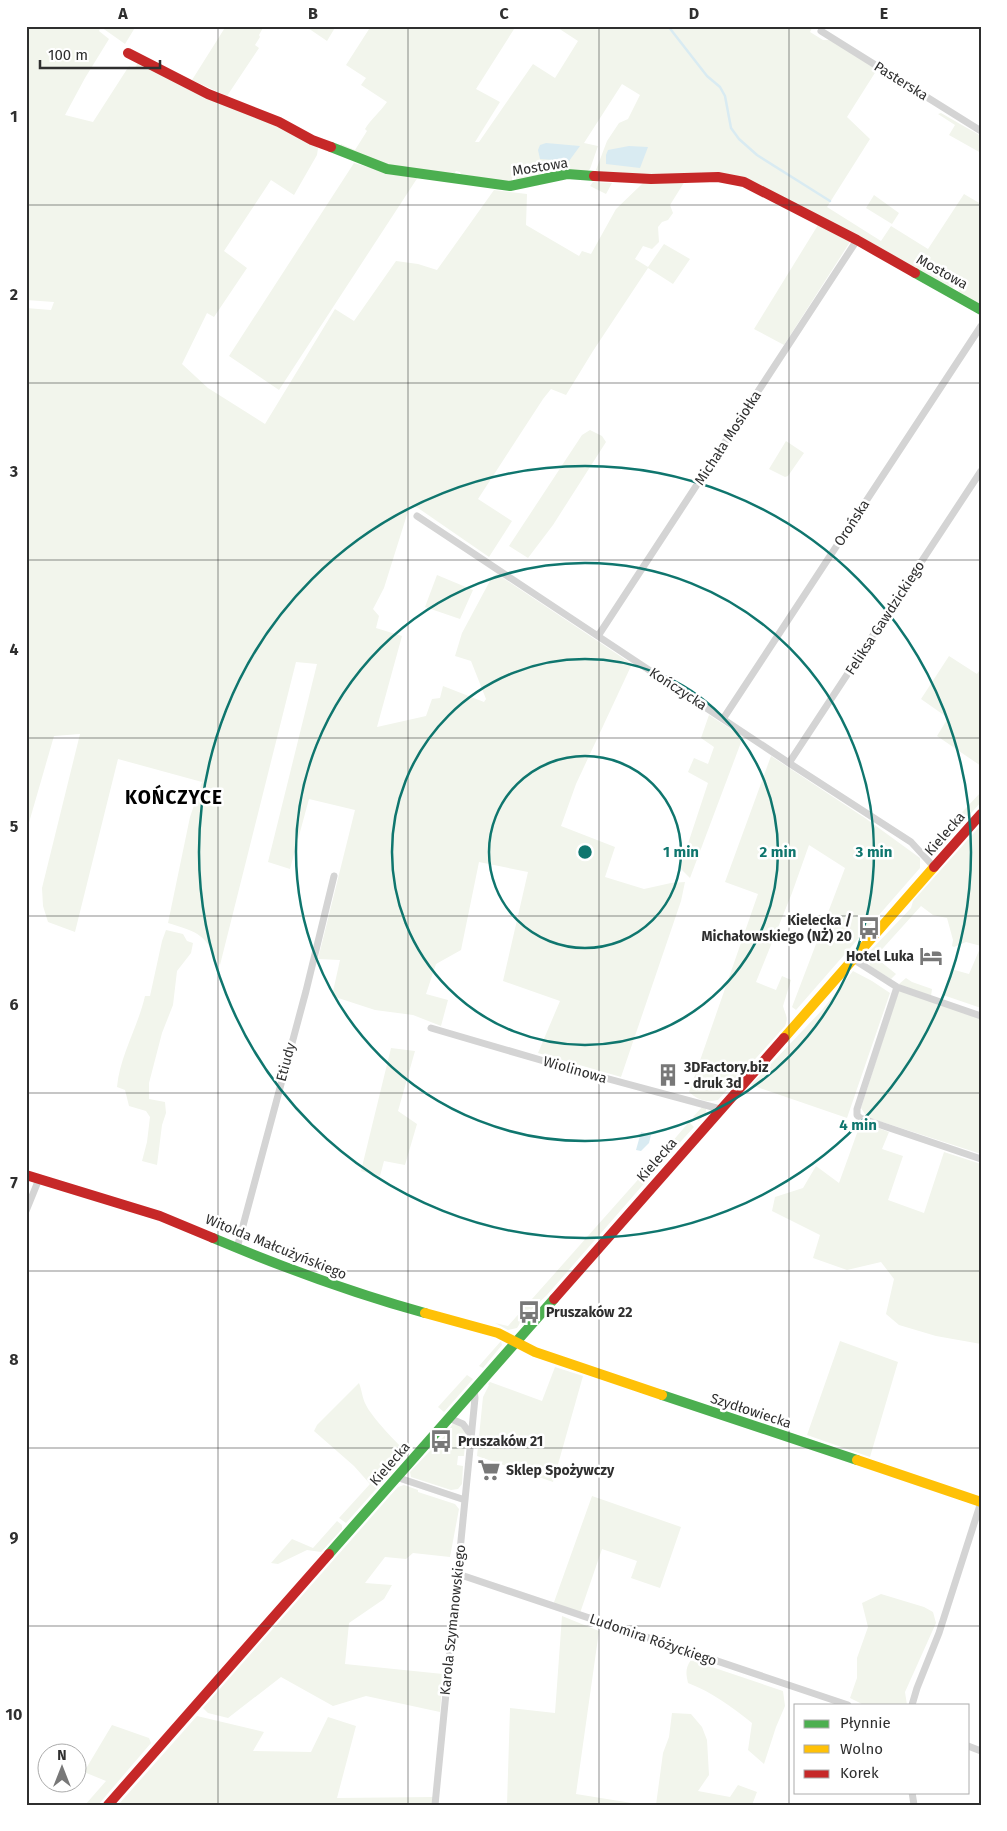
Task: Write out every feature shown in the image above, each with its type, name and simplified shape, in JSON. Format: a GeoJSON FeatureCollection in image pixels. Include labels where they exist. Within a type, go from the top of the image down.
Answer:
{"type":"FeatureCollection","features":[{"type":"Feature","properties":{"kind":"street","name":"Pasterska"},"geometry":{"type":"LineString","coordinates":[[821,31],[981,131]]}},
{"type":"Feature","properties":{"kind":"street","name":"Mostowa"},"geometry":{"type":"LineString","coordinates":[[128,53],[208,94],[273,119],[312,140],[381,167],[510,186],[567,174],[651,179],[727,178],[750,184],[857,240],[981,310]]}},
{"type":"Feature","properties":{"kind":"street","name":"Michała Mosiołka"},"geometry":{"type":"LineString","coordinates":[[598,636],[857,240]]}},
{"type":"Feature","properties":{"kind":"street","name":"Orońska"},"geometry":{"type":"LineString","coordinates":[[723,719],[981,326]]}},
{"type":"Feature","properties":{"kind":"street","name":"Feliksa Gawdzickiego"},"geometry":{"type":"LineString","coordinates":[[789,763],[981,471]]}},
{"type":"Feature","properties":{"kind":"street","name":"Kończycka"},"geometry":{"type":"LineString","coordinates":[[417,516],[911,842],[934,867]]}},
{"type":"Feature","properties":{"kind":"street","name":"Kielecka"},"geometry":{"type":"LineString","coordinates":[[108,1805],[981,814]]}},
{"type":"Feature","properties":{"kind":"street","name":"Etiudy"},"geometry":{"type":"LineString","coordinates":[[236,1248],[306,991],[334,876]]}},
{"type":"Feature","properties":{"kind":"street"},"geometry":{"type":"LineString","coordinates":[[853,959],[897,987],[981,1016]]}},
{"type":"Feature","properties":{"kind":"street"},"geometry":{"type":"LineString","coordinates":[[897,987],[857,1109],[857,1115],[860,1118],[981,1159]]}},
{"type":"Feature","properties":{"kind":"street","name":"Wiolinowa"},"geometry":{"type":"LineString","coordinates":[[431,1028],[568,1068],[720,1109]]}},
{"type":"Feature","properties":{"kind":"street","name":"Witolda Małcużyńskiego"},"geometry":{"type":"LineString","coordinates":[[26,1175],[160,1216],[314,1278],[368,1297],[498,1333],[515,1343]]}},
{"type":"Feature","properties":{"kind":"street"},"geometry":{"type":"LineString","coordinates":[[26,1211],[39,1179]]}},
{"type":"Feature","properties":{"kind":"street","name":"Szydłowiecka"},"geometry":{"type":"LineString","coordinates":[[515,1343],[535,1352],[981,1502]]}},
{"type":"Feature","properties":{"kind":"street","name":"Karola Szymanowskiego"},"geometry":{"type":"LineString","coordinates":[[435,1805],[475,1398],[474,1390]]}},
{"type":"Feature","properties":{"kind":"street"},"geometry":{"type":"LineString","coordinates":[[449,1418],[463,1424],[471,1435]]}},
{"type":"Feature","properties":{"kind":"street"},"geometry":{"type":"LineString","coordinates":[[396,1477],[464,1500]]}},
{"type":"Feature","properties":{"kind":"street"},"geometry":{"type":"LineString","coordinates":[[912,1704],[939,1633],[981,1502]]}},
{"type":"Feature","properties":{"kind":"street","name":"Ludomira Różyckiego"},"geometry":{"type":"LineString","coordinates":[[458,1574],[845,1704]]}},
{"type":"Feature","properties":{"kind":"shaded area"},"geometry":{"type":"Polygon","coordinates":[[[26,26],[136,26],[125,44],[101,27],[99,31],[109,39],[65,115],[93,122],[129,66],[134,69],[138,63],[287,131],[318,148],[317,155],[294,195],[271,180],[224,251],[247,268],[214,317],[207,313],[182,364],[208,388],[265,424],[335,309],[354,321],[396,261],[418,264],[437,270],[494,190],[527,194],[526,225],[579,256],[582,251],[591,254],[616,209],[642,184],[645,182],[685,181],[670,205],[673,213],[668,220],[662,222],[658,227],[659,242],[652,249],[643,246],[635,259],[648,267],[664,244],[690,259],[673,284],[648,268],[566,395],[551,389],[543,399],[478,499],[512,521],[489,557],[418,508],[410,505],[384,588],[373,609],[379,616],[376,628],[402,636],[377,727],[426,716],[432,699],[440,698],[443,686],[484,702],[486,699],[471,661],[455,656],[462,633],[492,577],[497,574],[632,664],[576,784],[561,826],[615,847],[605,877],[644,889],[685,882],[681,901],[621,1077],[538,1053],[560,1001],[503,981],[528,872],[479,862],[461,950],[436,964],[426,994],[448,1000],[441,1026],[413,1015],[375,1010],[332,996],[340,960],[318,959],[355,810],[309,799],[290,869],[268,862],[317,664],[296,662],[220,965],[210,947],[200,936],[188,929],[168,923],[190,817],[202,782],[118,759],[75,932],[48,922],[43,906],[42,888],[80,734],[54,736],[26,833],[26,308],[51,310],[54,302],[26,300],[26,26]]]}},
{"type":"Feature","properties":{"kind":"shaded area"},"geometry":{"type":"Polygon","coordinates":[[[226,26],[264,26],[255,45],[259,48],[227,96],[192,80],[226,26]]]}},
{"type":"Feature","properties":{"kind":"shaded area"},"geometry":{"type":"Polygon","coordinates":[[[305,26],[336,26],[327,41],[305,26]]]}},
{"type":"Feature","properties":{"kind":"shaded area"},"geometry":{"type":"Polygon","coordinates":[[[371,26],[516,26],[476,89],[500,102],[475,142],[479,142],[533,64],[555,78],[578,41],[555,26],[813,26],[810,32],[823,40],[831,40],[878,68],[847,117],[870,139],[827,207],[881,241],[891,226],[928,249],[964,194],[981,204],[981,306],[958,291],[961,287],[956,284],[952,289],[756,183],[599,172],[596,170],[607,141],[619,123],[628,119],[640,95],[622,84],[584,143],[598,146],[590,169],[586,172],[518,183],[516,178],[512,178],[512,183],[461,174],[456,171],[454,174],[389,167],[339,147],[341,144],[355,150],[367,131],[365,129],[387,102],[361,85],[366,78],[346,65],[371,26]]]}},
{"type":"Feature","properties":{"kind":"shaded area"},"geometry":{"type":"Polygon","coordinates":[[[941,113],[981,136],[981,153],[949,135],[955,125],[938,114],[941,113]]]}},
{"type":"Feature","properties":{"kind":"shaded area"},"geometry":{"type":"Polygon","coordinates":[[[546,143],[580,146],[569,161],[540,159],[538,150],[540,145],[546,143]]]}},
{"type":"Feature","properties":{"kind":"shaded area"},"geometry":{"type":"Polygon","coordinates":[[[629,146],[648,147],[640,168],[606,164],[608,150],[629,146]]]}},
{"type":"Feature","properties":{"kind":"shaded area"},"geometry":{"type":"Polygon","coordinates":[[[354,163],[395,175],[418,177],[279,390],[229,356],[354,163]]]}},
{"type":"Feature","properties":{"kind":"shaded area"},"geometry":{"type":"Polygon","coordinates":[[[593,182],[612,183],[606,194],[590,186],[593,182]]]}},
{"type":"Feature","properties":{"kind":"shaded area"},"geometry":{"type":"Polygon","coordinates":[[[874,195],[899,213],[892,224],[866,208],[874,195]]]}},
{"type":"Feature","properties":{"kind":"shaded area"},"geometry":{"type":"Polygon","coordinates":[[[818,225],[850,242],[784,345],[754,329],[818,225]]]}},
{"type":"Feature","properties":{"kind":"shaded area"},"geometry":{"type":"Polygon","coordinates":[[[590,430],[602,436],[606,442],[553,525],[528,558],[509,546],[582,435],[590,430]]]}},
{"type":"Feature","properties":{"kind":"shaded area"},"geometry":{"type":"Polygon","coordinates":[[[786,441],[804,453],[788,476],[785,477],[769,469],[786,441]]]}},
{"type":"Feature","properties":{"kind":"shaded area"},"geometry":{"type":"Polygon","coordinates":[[[437,575],[473,590],[460,619],[425,607],[437,575]]]}},
{"type":"Feature","properties":{"kind":"shaded area"},"geometry":{"type":"Polygon","coordinates":[[[949,656],[977,674],[981,668],[981,766],[937,736],[948,718],[921,699],[949,656]]]}},
{"type":"Feature","properties":{"kind":"shaded area"},"geometry":{"type":"Polygon","coordinates":[[[709,715],[743,737],[690,878],[680,868],[708,783],[688,772],[694,758],[708,764],[714,747],[701,738],[709,715]]]}},
{"type":"Feature","properties":{"kind":"shaded area"},"geometry":{"type":"Polygon","coordinates":[[[771,756],[865,818],[920,858],[920,868],[796,1010],[792,1007],[845,868],[809,845],[756,982],[776,990],[782,976],[791,980],[783,1006],[787,1018],[785,1026],[718,1100],[706,1101],[699,1099],[689,1092],[758,894],[725,882],[771,756]]]}},
{"type":"Feature","properties":{"kind":"shaded area"},"geometry":{"type":"Polygon","coordinates":[[[981,792],[981,802],[958,828],[950,825],[981,792]]]}},
{"type":"Feature","properties":{"kind":"shaded area"},"geometry":{"type":"Polygon","coordinates":[[[981,825],[981,946],[966,942],[954,947],[952,946],[953,940],[947,918],[933,915],[921,906],[875,957],[896,974],[891,979],[870,966],[868,956],[870,951],[911,908],[913,901],[981,825]]]}},
{"type":"Feature","properties":{"kind":"shaded area"},"geometry":{"type":"Polygon","coordinates":[[[166,930],[183,934],[187,941],[193,943],[191,953],[177,971],[173,1005],[162,1033],[149,1083],[149,1099],[165,1102],[166,1113],[162,1125],[157,1165],[142,1161],[147,1142],[150,1117],[146,1111],[129,1106],[125,1090],[117,1087],[125,1052],[145,996],[150,996],[166,930]]]}},
{"type":"Feature","properties":{"kind":"shaded area"},"geometry":{"type":"Polygon","coordinates":[[[981,946],[981,1008],[943,995],[951,969],[969,974],[981,946]]]}},
{"type":"Feature","properties":{"kind":"shaded area"},"geometry":{"type":"Polygon","coordinates":[[[853,971],[890,993],[847,1118],[751,1085],[823,1009],[853,971]]]}},
{"type":"Feature","properties":{"kind":"shaded area"},"geometry":{"type":"Polygon","coordinates":[[[906,978],[932,989],[931,996],[899,984],[906,978]]]}},
{"type":"Feature","properties":{"kind":"shaded area"},"geometry":{"type":"Polygon","coordinates":[[[899,990],[981,1019],[981,1154],[867,1117],[861,1108],[899,990]]]}},
{"type":"Feature","properties":{"kind":"shaded area"},"geometry":{"type":"Polygon","coordinates":[[[391,1048],[415,1051],[398,1111],[417,1124],[405,1165],[384,1161],[380,1176],[361,1171],[391,1048]]]}},
{"type":"Feature","properties":{"kind":"shaded area"},"geometry":{"type":"Polygon","coordinates":[[[702,1107],[706,1109],[706,1113],[699,1121],[693,1117],[702,1107]]]}},
{"type":"Feature","properties":{"kind":"shaded area"},"geometry":{"type":"Polygon","coordinates":[[[689,1122],[694,1127],[672,1151],[665,1150],[689,1122]]]}},
{"type":"Feature","properties":{"kind":"shaded area"},"geometry":{"type":"Polygon","coordinates":[[[861,1122],[889,1132],[882,1149],[903,1156],[888,1200],[924,1213],[944,1152],[981,1164],[981,1344],[936,1336],[899,1325],[886,1314],[894,1279],[881,1262],[847,1270],[813,1258],[820,1235],[772,1211],[775,1197],[803,1188],[816,1166],[839,1183],[861,1122]]]}},
{"type":"Feature","properties":{"kind":"shaded area"},"geometry":{"type":"Polygon","coordinates":[[[641,1132],[651,1135],[649,1143],[641,1151],[636,1150],[641,1132]]]}},
{"type":"Feature","properties":{"kind":"shaded area"},"geometry":{"type":"Polygon","coordinates":[[[659,1156],[663,1158],[662,1163],[547,1295],[531,1310],[529,1309],[517,1328],[508,1330],[495,1323],[508,1326],[659,1156]]]}},
{"type":"Feature","properties":{"kind":"shaded area"},"geometry":{"type":"Polygon","coordinates":[[[501,1341],[502,1345],[483,1368],[479,1366],[501,1341]]]}},
{"type":"Feature","properties":{"kind":"shaded area"},"geometry":{"type":"Polygon","coordinates":[[[840,1341],[898,1362],[870,1457],[807,1435],[840,1341]]]}},
{"type":"Feature","properties":{"kind":"shaded area"},"geometry":{"type":"Polygon","coordinates":[[[555,1367],[583,1376],[553,1482],[477,1456],[483,1397],[488,1384],[490,1382],[542,1401],[555,1367]]]}},
{"type":"Feature","properties":{"kind":"shaded area"},"geometry":{"type":"Polygon","coordinates":[[[467,1375],[473,1379],[444,1412],[438,1407],[467,1375]]]}},
{"type":"Feature","properties":{"kind":"shaded area"},"geometry":{"type":"Polygon","coordinates":[[[359,1383],[364,1400],[373,1416],[408,1453],[346,1523],[339,1518],[370,1484],[354,1466],[314,1431],[317,1425],[359,1383]]]}},
{"type":"Feature","properties":{"kind":"shaded area"},"geometry":{"type":"Polygon","coordinates":[[[453,1423],[458,1424],[466,1432],[464,1456],[458,1456],[457,1465],[463,1466],[462,1484],[458,1489],[451,1490],[411,1477],[410,1472],[447,1433],[453,1423]]]}},
{"type":"Feature","properties":{"kind":"shaded area"},"geometry":{"type":"Polygon","coordinates":[[[404,1485],[418,1490],[418,1492],[455,1504],[459,1509],[450,1557],[413,1553],[406,1559],[385,1557],[365,1583],[392,1585],[384,1599],[349,1623],[345,1664],[443,1674],[440,1712],[366,1696],[333,1706],[281,1677],[228,1718],[208,1713],[203,1708],[398,1487],[404,1485]]]}},
{"type":"Feature","properties":{"kind":"shaded area"},"geometry":{"type":"Polygon","coordinates":[[[592,1496],[681,1527],[660,1588],[631,1578],[637,1561],[602,1549],[580,1613],[553,1605],[592,1496]]]}},
{"type":"Feature","properties":{"kind":"shaded area"},"geometry":{"type":"Polygon","coordinates":[[[337,1521],[342,1525],[342,1529],[321,1552],[307,1550],[278,1564],[271,1563],[292,1539],[313,1548],[337,1521]]]}},
{"type":"Feature","properties":{"kind":"shaded area"},"geometry":{"type":"Polygon","coordinates":[[[881,1594],[924,1607],[933,1612],[936,1623],[905,1692],[907,1704],[862,1704],[850,1698],[857,1678],[857,1658],[868,1627],[862,1603],[881,1594]]]}},
{"type":"Feature","properties":{"kind":"shaded area"},"geometry":{"type":"Polygon","coordinates":[[[562,1616],[599,1631],[576,1794],[644,1805],[507,1805],[510,1708],[555,1713],[562,1616]]]}},
{"type":"Feature","properties":{"kind":"shaded area"},"geometry":{"type":"Polygon","coordinates":[[[691,1660],[783,1691],[785,1706],[764,1764],[748,1750],[752,1723],[722,1700],[688,1683],[686,1671],[691,1660]]]}},
{"type":"Feature","properties":{"kind":"shaded area"},"geometry":{"type":"Polygon","coordinates":[[[672,1713],[691,1714],[702,1727],[707,1740],[709,1775],[698,1791],[730,1797],[738,1785],[757,1792],[752,1805],[656,1805],[663,1753],[669,1737],[672,1713]]]}},
{"type":"Feature","properties":{"kind":"shaded area"},"geometry":{"type":"Polygon","coordinates":[[[197,1716],[264,1732],[253,1751],[311,1752],[328,1717],[356,1726],[337,1798],[433,1797],[432,1805],[118,1805],[197,1716]]]}},
{"type":"Feature","properties":{"kind":"shaded area"},"geometry":{"type":"Polygon","coordinates":[[[112,1725],[149,1738],[151,1743],[98,1805],[85,1805],[106,1781],[88,1774],[88,1765],[112,1725]]]}},
{"type":"Feature","properties":{"kind":"waterway"},"geometry":{"type":"LineString","coordinates":[[668,26],[707,76],[720,87],[725,96],[731,128],[739,139],[757,155],[830,201]]}},
{"type":"Feature","properties":{"kind":"traffic: fast"},"geometry":{"type":"LineString","coordinates":[[331,147],[387,169],[510,186],[567,174],[594,176]]}},
{"type":"Feature","properties":{"kind":"traffic: fast"},"geometry":{"type":"LineString","coordinates":[[915,273],[981,310]]}},
{"type":"Feature","properties":{"kind":"traffic: fast"},"geometry":{"type":"LineString","coordinates":[[213,1238],[318,1279],[425,1313]]}},
{"type":"Feature","properties":{"kind":"traffic: fast"},"geometry":{"type":"LineString","coordinates":[[329,1554],[554,1299]]}},
{"type":"Feature","properties":{"kind":"traffic: fast"},"geometry":{"type":"LineString","coordinates":[[662,1395],[857,1460]]}},
{"type":"Feature","properties":{"kind":"traffic: slow"},"geometry":{"type":"LineString","coordinates":[[784,1038],[934,867]]}},
{"type":"Feature","properties":{"kind":"traffic: slow"},"geometry":{"type":"LineString","coordinates":[[425,1313],[498,1333],[535,1352],[662,1395]]}},
{"type":"Feature","properties":{"kind":"traffic: slow"},"geometry":{"type":"LineString","coordinates":[[857,1460],[981,1502]]}},
{"type":"Feature","properties":{"kind":"traffic: jam"},"geometry":{"type":"LineString","coordinates":[[128,53],[208,94],[279,122],[312,140],[331,147]]}},
{"type":"Feature","properties":{"kind":"traffic: jam"},"geometry":{"type":"LineString","coordinates":[[594,176],[651,179],[718,177],[744,182],[857,240],[915,273]]}},
{"type":"Feature","properties":{"kind":"traffic: jam"},"geometry":{"type":"LineString","coordinates":[[934,867],[981,814]]}},
{"type":"Feature","properties":{"kind":"traffic: jam"},"geometry":{"type":"LineString","coordinates":[[554,1299],[784,1038]]}},
{"type":"Feature","properties":{"kind":"traffic: jam"},"geometry":{"type":"LineString","coordinates":[[26,1175],[160,1216],[213,1238]]}},
{"type":"Feature","properties":{"kind":"traffic: jam"},"geometry":{"type":"LineString","coordinates":[[108,1805],[329,1554]]}},
{"type":"Feature","properties":{"kind":"place","name":"Kielecka / Michałowskiego (NŻ) 20"},"geometry":{"type":"Point","coordinates":[869,928]}},
{"type":"Feature","properties":{"kind":"place","name":"Hotel Luka"},"geometry":{"type":"Point","coordinates":[931,956]}},
{"type":"Feature","properties":{"kind":"place","name":"3DFactory.biz - druk 3d"},"geometry":{"type":"Point","coordinates":[668,1075]}},
{"type":"Feature","properties":{"kind":"place","name":"Pruszaków 22"},"geometry":{"type":"Point","coordinates":[529,1312]}},
{"type":"Feature","properties":{"kind":"place","name":"Pruszaków 21"},"geometry":{"type":"Point","coordinates":[441,1441]}},
{"type":"Feature","properties":{"kind":"place","name":"Sklep Spożywczy"},"geometry":{"type":"Point","coordinates":[489,1470]}},
{"type":"Feature","properties":{"kind":"district","name":"KOŃCZYCE"},"geometry":{"type":"Point","coordinates":[174,797]}}]}
